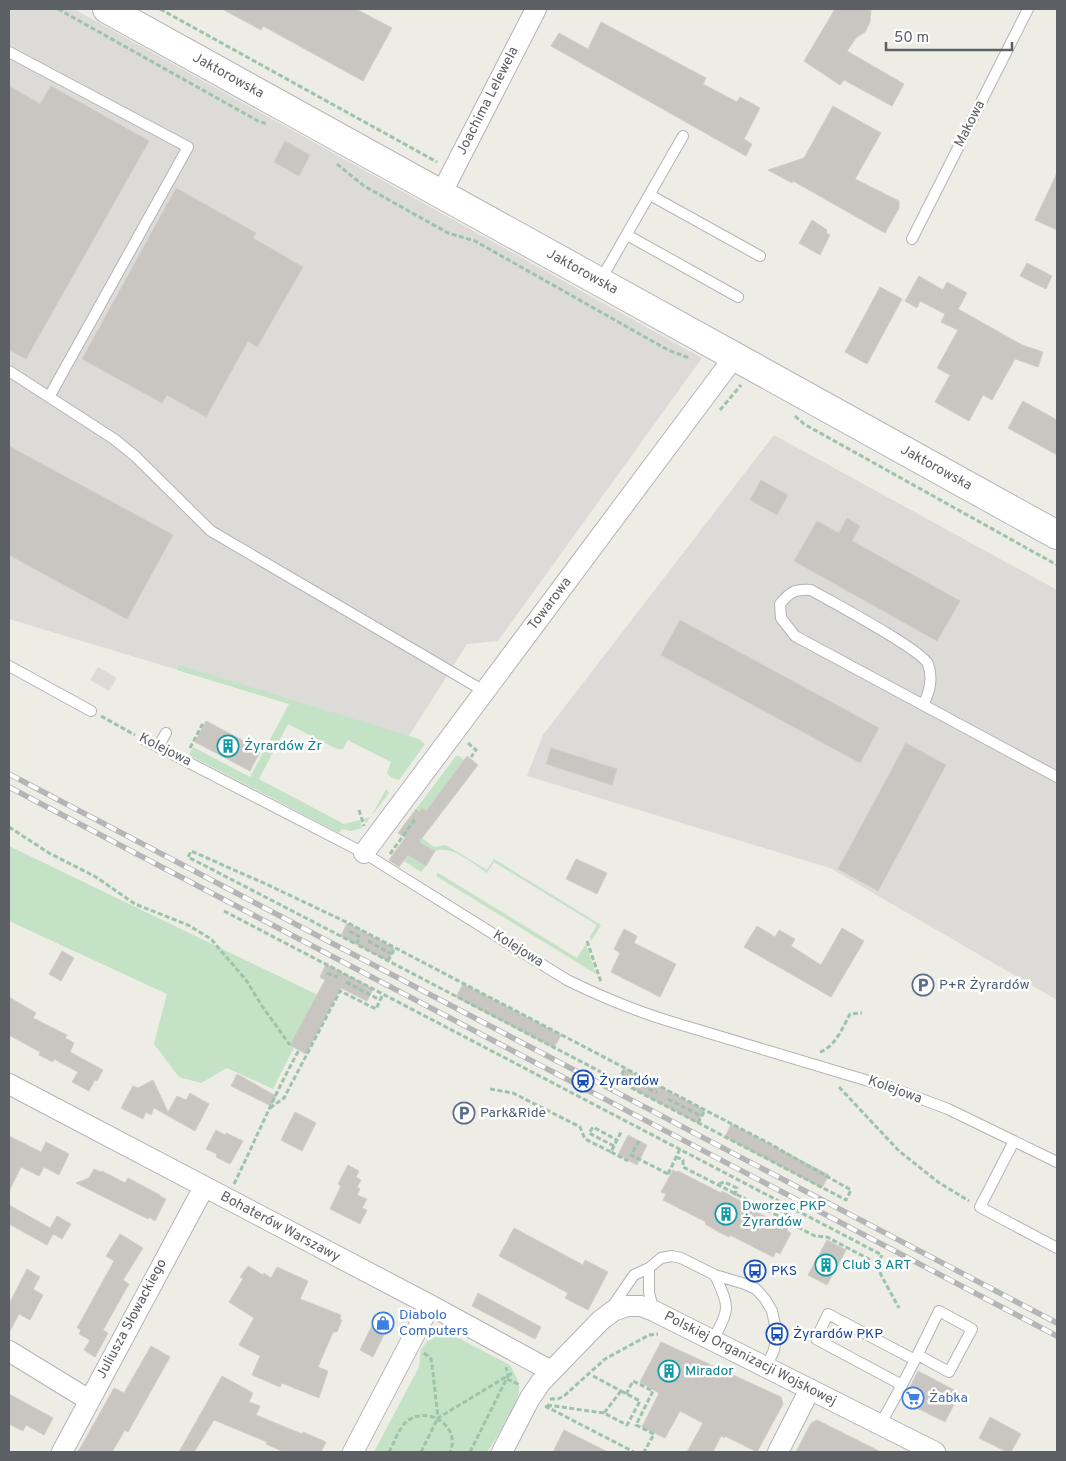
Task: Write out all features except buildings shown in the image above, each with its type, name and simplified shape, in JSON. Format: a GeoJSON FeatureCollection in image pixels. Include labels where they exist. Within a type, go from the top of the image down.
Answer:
{"type":"FeatureCollection","features":[{"type":"Feature","properties":{"kind":"main road","name":"Jaktorowska"},"geometry":{"type":"LineString","coordinates":[[107,9],[599,282],[729,365],[1057,536]]}},
{"type":"Feature","properties":{"kind":"street","name":"Joachima Lelewela"},"geometry":{"type":"LineString","coordinates":[[440,194],[536,9]]}},
{"type":"Feature","properties":{"kind":"street","name":"Towarowa"},"geometry":{"type":"LineString","coordinates":[[364,853],[729,365]]}},
{"type":"Feature","properties":{"kind":"street","name":"Bohaterów Warszawy"},"geometry":{"type":"LineString","coordinates":[[9,1084],[430,1305],[551,1371]]}},
{"type":"Feature","properties":{"kind":"street","name":"Juliusza Słowackiego"},"geometry":{"type":"LineString","coordinates":[[62,1452],[204,1187]]}},
{"type":"Feature","properties":{"kind":"street"},"geometry":{"type":"LineString","coordinates":[[352,1452],[430,1305]]}},
{"type":"Feature","properties":{"kind":"street","name":"Polskiej Organizacji Wojskowej"},"geometry":{"type":"LineString","coordinates":[[502,1452],[534,1392],[551,1371],[606,1316],[613,1311],[627,1306],[641,1306],[654,1311],[935,1452]]}},
{"type":"Feature","properties":{"kind":"street"},"geometry":{"type":"LineString","coordinates":[[9,1351],[89,1400]]}},
{"type":"Feature","properties":{"kind":"street"},"geometry":{"type":"LineString","coordinates":[[778,1452],[810,1389]]}},
{"type":"Feature","properties":{"kind":"lane","name":"Makowa"},"geometry":{"type":"LineString","coordinates":[[912,239],[1028,9]]}},
{"type":"Feature","properties":{"kind":"lane"},"geometry":{"type":"LineString","coordinates":[[9,52],[188,147],[49,397]]}},
{"type":"Feature","properties":{"kind":"lane"},"geometry":{"type":"LineString","coordinates":[[599,282],[683,136]]}},
{"type":"Feature","properties":{"kind":"lane"},"geometry":{"type":"LineString","coordinates":[[650,195],[760,256]]}},
{"type":"Feature","properties":{"kind":"lane"},"geometry":{"type":"LineString","coordinates":[[626,234],[738,296]]}},
{"type":"Feature","properties":{"kind":"lane"},"geometry":{"type":"LineString","coordinates":[[9,371],[114,439],[135,456],[211,531],[484,691]]}},
{"type":"Feature","properties":{"kind":"lane"},"geometry":{"type":"LineString","coordinates":[[923,705],[929,695],[931,678],[927,662],[910,648],[810,590],[799,590],[788,594],[780,604],[781,618],[795,636],[923,705],[1057,777]]}},
{"type":"Feature","properties":{"kind":"lane"},"geometry":{"type":"LineString","coordinates":[[9,666],[91,711]]}},
{"type":"Feature","properties":{"kind":"lane"},"geometry":{"type":"LineString","coordinates":[[158,747],[166,733]]}},
{"type":"Feature","properties":{"kind":"lane","name":"Kolejowa"},"geometry":{"type":"LineString","coordinates":[[145,740],[364,853],[567,980],[601,997],[645,1014],[870,1080],[948,1109],[1057,1162]]}},
{"type":"Feature","properties":{"kind":"lane"},"geometry":{"type":"LineString","coordinates":[[1014,1141],[980,1207],[1057,1248]]}},
{"type":"Feature","properties":{"kind":"lane"},"geometry":{"type":"LineString","coordinates":[[606,1316],[634,1275],[649,1268],[656,1261],[672,1256],[681,1258],[715,1275],[756,1289],[768,1304],[775,1321],[777,1334],[774,1350],[766,1368]]}},
{"type":"Feature","properties":{"kind":"lane"},"geometry":{"type":"LineString","coordinates":[[649,1268],[649,1293],[654,1311]]}},
{"type":"Feature","properties":{"kind":"lane"},"geometry":{"type":"LineString","coordinates":[[713,1340],[723,1321],[727,1308],[727,1302],[715,1275]]}},
{"type":"Feature","properties":{"kind":"lane"},"geometry":{"type":"LineString","coordinates":[[880,1425],[902,1385],[916,1358],[939,1311],[972,1329],[949,1372],[916,1358],[828,1314],[816,1339],[902,1385]]}},
{"type":"Feature","properties":{"kind":"path"},"geometry":{"type":"LineString","coordinates":[[58,9],[258,121],[267,124]]}},
{"type":"Feature","properties":{"kind":"path"},"geometry":{"type":"LineString","coordinates":[[160,9],[439,164]]}},
{"type":"Feature","properties":{"kind":"path"},"geometry":{"type":"LineString","coordinates":[[332,160],[364,186],[448,233],[475,241],[668,350],[704,364],[729,365],[741,384],[749,389]]}},
{"type":"Feature","properties":{"kind":"path"},"geometry":{"type":"LineString","coordinates":[[737,390],[741,384]]}},
{"type":"Feature","properties":{"kind":"path"},"geometry":{"type":"LineString","coordinates":[[790,410],[804,424],[1057,565]]}},
{"type":"Feature","properties":{"kind":"path","name":"Kolejowa"},"geometry":{"type":"LineString","coordinates":[[91,711],[145,740]]}},
{"type":"Feature","properties":{"kind":"path"},"geometry":{"type":"LineString","coordinates":[[184,760],[203,726]]}},
{"type":"Feature","properties":{"kind":"path"},"geometry":{"type":"LineString","coordinates":[[403,837],[416,818]]}},
{"type":"Feature","properties":{"kind":"path"},"geometry":{"type":"LineString","coordinates":[[9,827],[49,853],[96,877],[135,904],[188,925],[211,939],[246,980],[290,1045]]}},
{"type":"Feature","properties":{"kind":"path"},"geometry":{"type":"LineString","coordinates":[[191,851],[292,896],[363,931],[770,1144],[851,1190],[846,1200],[188,857],[191,851]]}},
{"type":"Feature","properties":{"kind":"path"},"geometry":{"type":"LineString","coordinates":[[224,911],[882,1255],[878,1264],[881,1276],[900,1308]]}},
{"type":"Feature","properties":{"kind":"path"},"geometry":{"type":"LineString","coordinates":[[349,931],[360,937]]}},
{"type":"Feature","properties":{"kind":"path"},"geometry":{"type":"LineString","coordinates":[[356,944],[363,931]]}},
{"type":"Feature","properties":{"kind":"path"},"geometry":{"type":"LineString","coordinates":[[368,941],[392,954]]}},
{"type":"Feature","properties":{"kind":"path"},"geometry":{"type":"LineString","coordinates":[[587,941],[602,985],[606,977]]}},
{"type":"Feature","properties":{"kind":"path"},"geometry":{"type":"LineString","coordinates":[[388,961],[395,948]]}},
{"type":"Feature","properties":{"kind":"path"},"geometry":{"type":"LineString","coordinates":[[327,973],[336,977],[339,971]]}},
{"type":"Feature","properties":{"kind":"path"},"geometry":{"type":"LineString","coordinates":[[346,982],[380,1000]]}},
{"type":"Feature","properties":{"kind":"path"},"geometry":{"type":"LineString","coordinates":[[270,1108],[284,1098],[340,991],[376,1009],[384,994]]}},
{"type":"Feature","properties":{"kind":"path"},"geometry":{"type":"LineString","coordinates":[[814,1052],[824,1051],[829,1048],[850,1014],[862,1012]]}},
{"type":"Feature","properties":{"kind":"path"},"geometry":{"type":"LineString","coordinates":[[234,1184],[276,1093],[299,1050]]}},
{"type":"Feature","properties":{"kind":"path"},"geometry":{"type":"LineString","coordinates":[[819,1065],[899,1151],[938,1182],[980,1207]]}},
{"type":"Feature","properties":{"kind":"path"},"geometry":{"type":"LineString","coordinates":[[618,1081],[625,1068]]}},
{"type":"Feature","properties":{"kind":"path"},"geometry":{"type":"LineString","coordinates":[[622,1075],[657,1093]]}},
{"type":"Feature","properties":{"kind":"path"},"geometry":{"type":"LineString","coordinates":[[490,1089],[513,1093],[580,1127],[585,1138],[628,1162]]}},
{"type":"Feature","properties":{"kind":"path"},"geometry":{"type":"LineString","coordinates":[[668,1099],[702,1116]]}},
{"type":"Feature","properties":{"kind":"path"},"geometry":{"type":"LineString","coordinates":[[698,1123],[705,1110]]}},
{"type":"Feature","properties":{"kind":"path"},"geometry":{"type":"LineString","coordinates":[[614,1146],[590,1133],[593,1127],[617,1140]]}},
{"type":"Feature","properties":{"kind":"path"},"geometry":{"type":"LineString","coordinates":[[611,1152],[622,1130]]}},
{"type":"Feature","properties":{"kind":"path"},"geometry":{"type":"LineString","coordinates":[[639,1141],[631,1155],[669,1174],[680,1149]]}},
{"type":"Feature","properties":{"kind":"path"},"geometry":{"type":"LineString","coordinates":[[676,1157],[683,1160],[683,1167],[735,1196],[767,1210],[815,1236],[827,1237],[878,1264]]}},
{"type":"Feature","properties":{"kind":"path"},"geometry":{"type":"LineString","coordinates":[[730,1185],[734,1178]]}},
{"type":"Feature","properties":{"kind":"path"},"geometry":{"type":"LineString","coordinates":[[718,1185],[724,1182],[737,1188],[735,1196]]}},
{"type":"Feature","properties":{"kind":"path"},"geometry":{"type":"LineString","coordinates":[[781,1211],[785,1204]]}},
{"type":"Feature","properties":{"kind":"path"},"geometry":{"type":"LineString","coordinates":[[767,1210],[774,1208],[781,1211],[788,1215],[788,1222]]}},
{"type":"Feature","properties":{"kind":"path"},"geometry":{"type":"LineString","coordinates":[[508,1377],[547,1398],[558,1399],[605,1359],[649,1335],[658,1334]]}},
{"type":"Feature","properties":{"kind":"path"},"geometry":{"type":"LineString","coordinates":[[421,1350],[431,1359],[438,1418]]}},
{"type":"Feature","properties":{"kind":"path"},"geometry":{"type":"LineString","coordinates":[[470,1452],[508,1377],[504,1364]]}},
{"type":"Feature","properties":{"kind":"path"},"geometry":{"type":"LineString","coordinates":[[420,1452],[438,1418],[514,1372]]}},
{"type":"Feature","properties":{"kind":"path"},"geometry":{"type":"LineString","coordinates":[[593,1376],[640,1401],[627,1425],[604,1413],[542,1404],[634,1452]]}},
{"type":"Feature","properties":{"kind":"path"},"geometry":{"type":"LineString","coordinates":[[626,1394],[633,1380],[653,1391],[636,1425],[654,1434],[644,1452]]}},
{"type":"Feature","properties":{"kind":"path"},"geometry":{"type":"LineString","coordinates":[[604,1413],[621,1391]]}},
{"type":"Feature","properties":{"kind":"path"},"geometry":{"type":"LineString","coordinates":[[634,1412],[641,1415]]}},
{"type":"Feature","properties":{"kind":"path"},"geometry":{"type":"LineString","coordinates":[[389,1452],[406,1422],[418,1416],[438,1418],[446,1426],[453,1439],[450,1452]]}},
{"type":"Feature","properties":{"kind":"shaded area"},"geometry":{"type":"Polygon","coordinates":[[[9,9],[74,9],[702,358],[498,641],[467,644],[407,739],[9,619],[9,9]]]}},
{"type":"Feature","properties":{"kind":"shaded area"},"geometry":{"type":"Polygon","coordinates":[[[774,435],[1057,590],[1057,1000],[830,868],[527,776],[543,735],[774,435]]]}},
{"type":"Feature","properties":{"kind":"shaded area"},"geometry":{"type":"Polygon","coordinates":[[[98,667],[117,678],[109,691],[90,680],[98,667]]]}},
{"type":"Feature","properties":{"kind":"green space"},"geometry":{"type":"Polygon","coordinates":[[[179,665],[419,739],[425,744],[399,780],[392,778],[387,773],[391,762],[348,740],[343,749],[337,749],[288,724],[259,779],[344,824],[360,820],[362,828],[351,831],[342,829],[339,833],[189,755],[193,747],[250,777],[289,704],[177,670],[179,665]]]}},
{"type":"Feature","properties":{"kind":"green space"},"geometry":{"type":"Polygon","coordinates":[[[456,756],[464,760],[426,811],[422,808],[419,812],[416,809],[456,756]]]}},
{"type":"Feature","properties":{"kind":"green space"},"geometry":{"type":"Polygon","coordinates":[[[386,789],[389,793],[372,815],[386,789]]]}},
{"type":"Feature","properties":{"kind":"green space"},"geometry":{"type":"Polygon","coordinates":[[[371,817],[366,823],[363,819],[371,817]]]}},
{"type":"Feature","properties":{"kind":"green space"},"geometry":{"type":"Polygon","coordinates":[[[422,838],[434,847],[446,845],[487,870],[494,859],[601,925],[591,941],[590,937],[597,925],[494,862],[487,873],[456,853],[442,850],[435,851],[422,843],[413,858],[426,866],[421,872],[404,861],[422,838]]]}},
{"type":"Feature","properties":{"kind":"green space"},"geometry":{"type":"Polygon","coordinates":[[[9,846],[320,996],[273,1089],[227,1068],[201,1083],[179,1077],[154,1044],[167,994],[9,921],[9,846]]]}},
{"type":"Feature","properties":{"kind":"green space"},"geometry":{"type":"Polygon","coordinates":[[[438,873],[577,958],[586,944],[596,974],[436,876],[438,873]]]}},
{"type":"Feature","properties":{"kind":"green space"},"geometry":{"type":"Polygon","coordinates":[[[443,1330],[510,1365],[517,1378],[519,1393],[507,1420],[487,1452],[374,1452],[419,1367],[421,1350],[434,1331],[443,1330]]]}},
{"type":"Feature","properties":{"kind":"railway"},"geometry":{"type":"LineString","coordinates":[[9,774],[1057,1323]]}},
{"type":"Feature","properties":{"kind":"railway"},"geometry":{"type":"LineString","coordinates":[[9,787],[1057,1336]]}},
{"type":"Feature","properties":{"kind":"place","name":"Żyrardów Żr"},"geometry":{"type":"Point","coordinates":[228,746]}},
{"type":"Feature","properties":{"kind":"place","name":"P+R Żyrardów"},"geometry":{"type":"Point","coordinates":[923,985]}},
{"type":"Feature","properties":{"kind":"place","name":"Żyrardów"},"geometry":{"type":"Point","coordinates":[583,1081]}},
{"type":"Feature","properties":{"kind":"place","name":"Park&Ride"},"geometry":{"type":"Point","coordinates":[464,1113]}},
{"type":"Feature","properties":{"kind":"place","name":"Dworzec PKP Żyrardów"},"geometry":{"type":"Point","coordinates":[726,1214]}},
{"type":"Feature","properties":{"kind":"place","name":"Club 3 ART"},"geometry":{"type":"Point","coordinates":[826,1265]}},
{"type":"Feature","properties":{"kind":"place","name":"PKS"},"geometry":{"type":"Point","coordinates":[755,1271]}},
{"type":"Feature","properties":{"kind":"place","name":"Diabolo Computers"},"geometry":{"type":"Point","coordinates":[383,1323]}},
{"type":"Feature","properties":{"kind":"place","name":"Żyrardów PKP"},"geometry":{"type":"Point","coordinates":[777,1334]}},
{"type":"Feature","properties":{"kind":"place","name":"Mirador"},"geometry":{"type":"Point","coordinates":[669,1371]}},
{"type":"Feature","properties":{"kind":"place","name":"Żabka"},"geometry":{"type":"Point","coordinates":[913,1398]}}]}
